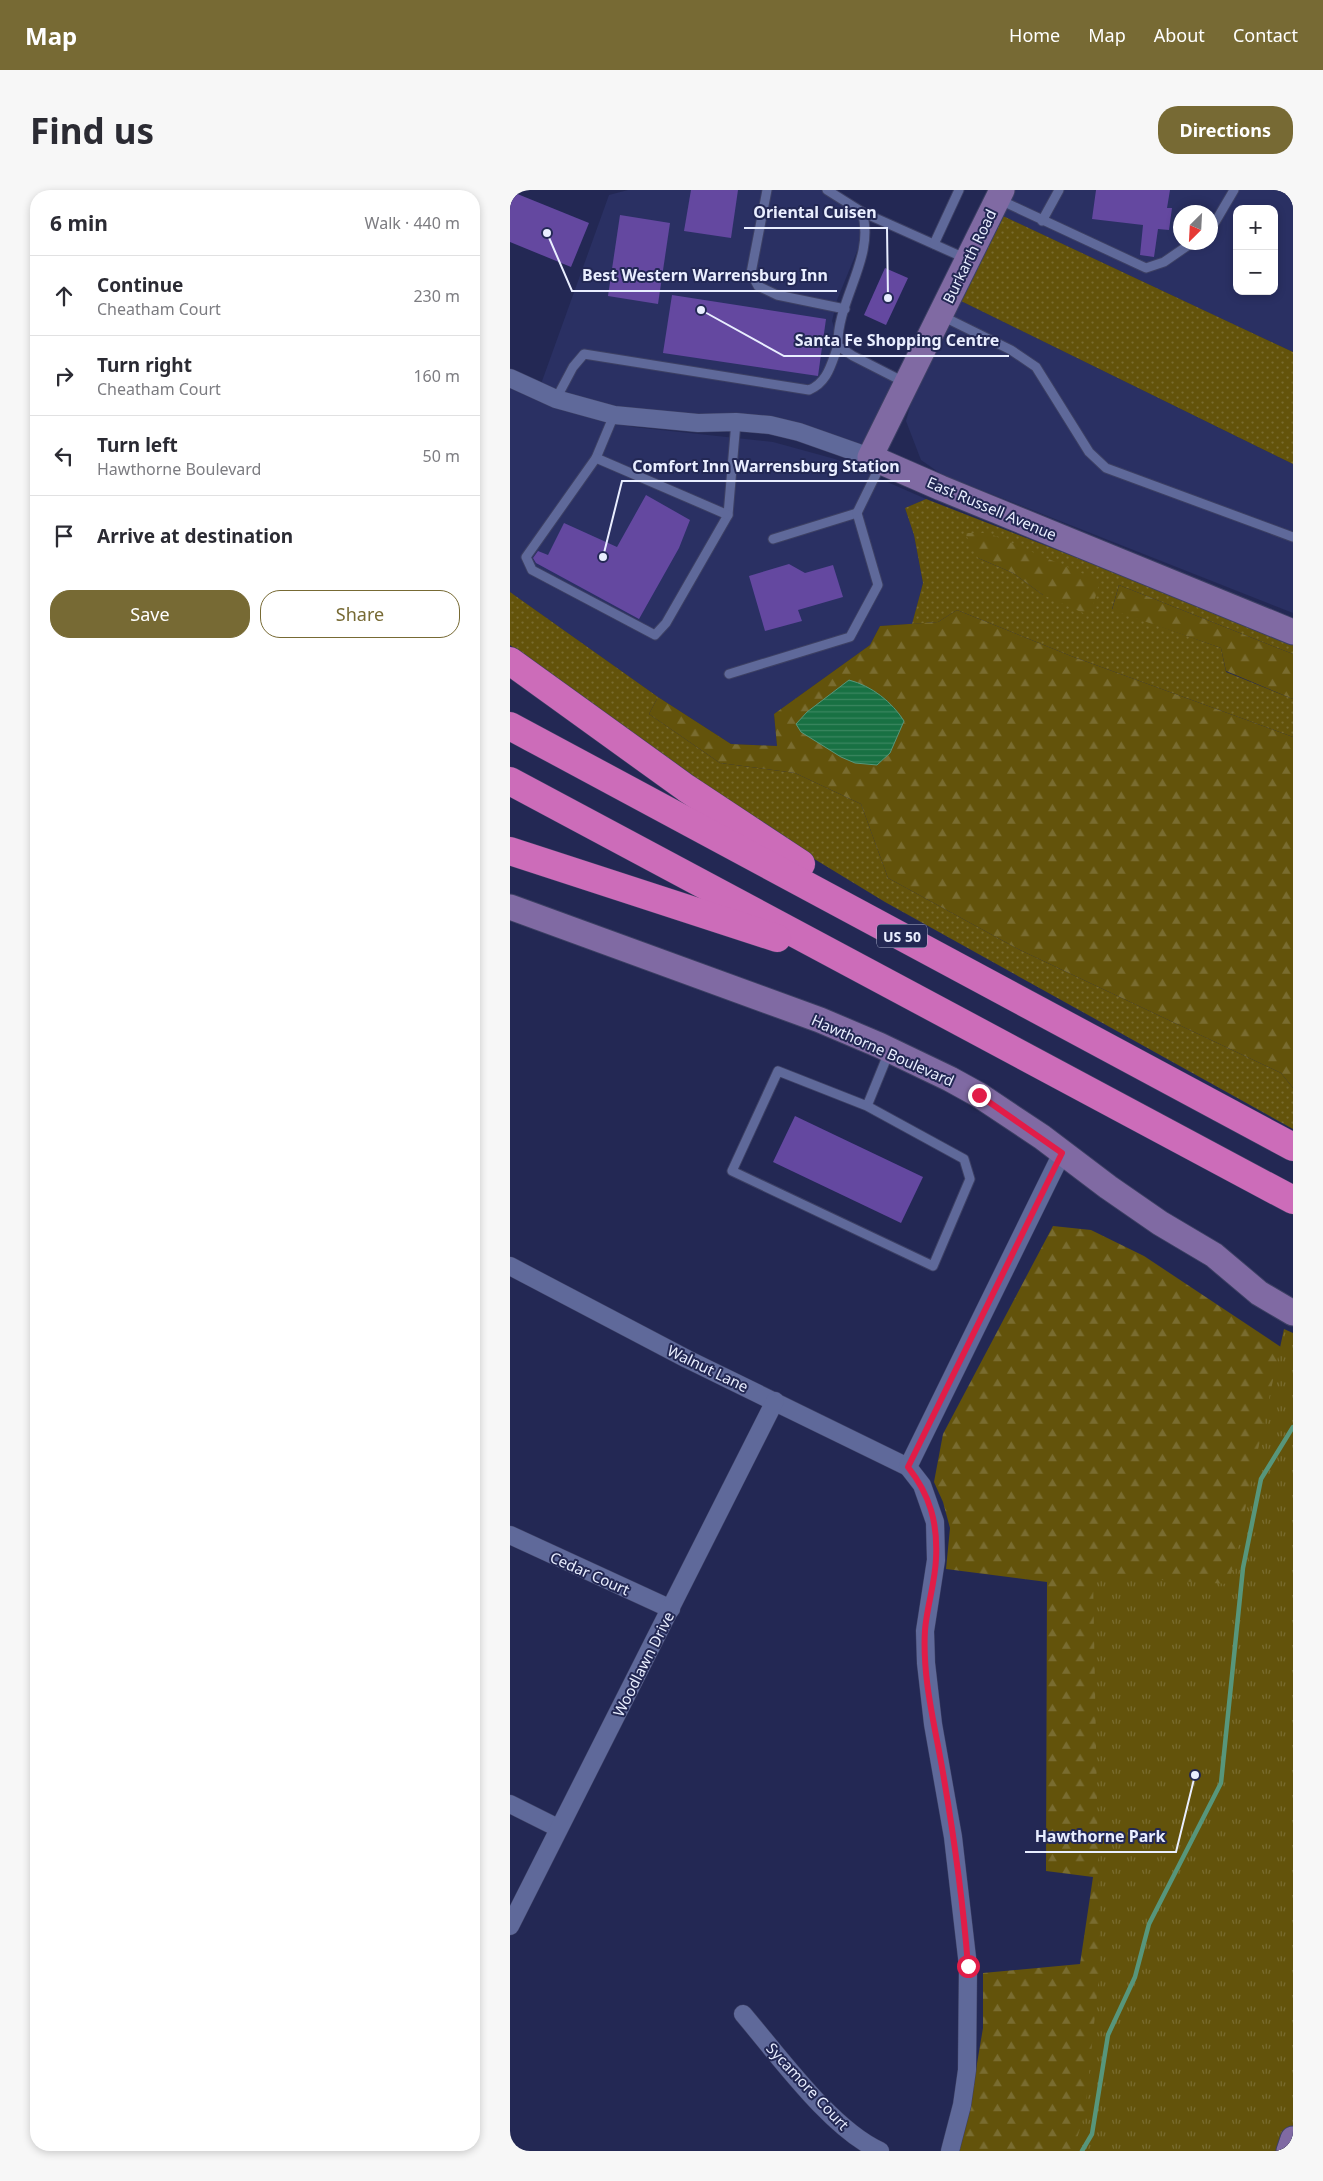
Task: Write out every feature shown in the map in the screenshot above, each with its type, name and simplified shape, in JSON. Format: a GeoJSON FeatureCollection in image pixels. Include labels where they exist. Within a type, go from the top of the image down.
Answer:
{"type":"FeatureCollection","features":[{"type":"Feature","properties":{"kind":"highway"},"geometry":{"type":"LineString","coordinates":[[510,661],[686,788],[933,952]]}},
{"type":"Feature","properties":{"kind":"highway","name":"US 50"},"geometry":{"type":"LineString","coordinates":[[510,726],[1293,1147]]}},
{"type":"Feature","properties":{"kind":"highway"},"geometry":{"type":"LineString","coordinates":[[510,781],[1293,1200]]}},
{"type":"Feature","properties":{"kind":"highway"},"geometry":{"type":"LineString","coordinates":[[510,851],[838,956]]}},
{"type":"Feature","properties":{"kind":"street","name":"Burkarth Road"},"geometry":{"type":"LineString","coordinates":[[876,459],[906,383],[1000,194]]}},
{"type":"Feature","properties":{"kind":"street","name":"East Russell Avenue"},"geometry":{"type":"LineString","coordinates":[[510,378],[556,398],[614,415],[698,423],[736,422],[770,425],[799,432],[876,459],[950,492],[1293,632]]}},
{"type":"Feature","properties":{"kind":"street","name":"Hawthorne Boulevard"},"geometry":{"type":"LineString","coordinates":[[510,907],[820,1020],[890,1050],[950,1079],[979,1095],[1160,1223],[1214,1255],[1259,1293],[1293,1313]]}},
{"type":"Feature","properties":{"kind":"street"},"geometry":{"type":"LineString","coordinates":[[950,2151],[962,2105],[968,2070],[968,1966],[954,1837],[933,1724],[926,1663],[925,1631],[936,1560],[935,1522],[922,1485],[908,1467],[1062,1153]]}},
{"type":"Feature","properties":{"kind":"street","name":"Walnut Lane"},"geometry":{"type":"LineString","coordinates":[[510,1266],[687,1359],[908,1467]]}},
{"type":"Feature","properties":{"kind":"street","name":"Woodlawn Drive"},"geometry":{"type":"LineString","coordinates":[[510,1926],[775,1401]]}},
{"type":"Feature","properties":{"kind":"street","name":"Cedar Court"},"geometry":{"type":"LineString","coordinates":[[510,1535],[671,1609]]}},
{"type":"Feature","properties":{"kind":"street"},"geometry":{"type":"LineString","coordinates":[[510,1804],[558,1828]]}},
{"type":"Feature","properties":{"kind":"street","name":"Sycamore Court"},"geometry":{"type":"LineString","coordinates":[[743,2014],[840,2124],[869,2146],[880,2151]]}},
{"type":"Feature","properties":{"kind":"street"},"geometry":{"type":"LineString","coordinates":[[1289,2151],[1293,2139]]}},
{"type":"Feature","properties":{"kind":"lane"},"geometry":{"type":"LineString","coordinates":[[767,190],[751,273],[758,286],[777,295],[845,309]]}},
{"type":"Feature","properties":{"kind":"lane"},"geometry":{"type":"LineString","coordinates":[[826,190],[862,212],[968,259]]}},
{"type":"Feature","properties":{"kind":"lane"},"geometry":{"type":"LineString","coordinates":[[934,244],[959,190]]}},
{"type":"Feature","properties":{"kind":"lane"},"geometry":{"type":"LineString","coordinates":[[1042,221],[1059,190]]}},
{"type":"Feature","properties":{"kind":"lane"},"geometry":{"type":"LineString","coordinates":[[1218,216],[1234,190]]}},
{"type":"Feature","properties":{"kind":"lane"},"geometry":{"type":"LineString","coordinates":[[1000,194],[1042,221],[1146,268],[1164,262],[1181,250]]}},
{"type":"Feature","properties":{"kind":"lane"},"geometry":{"type":"LineString","coordinates":[[556,398],[573,368],[584,354],[809,390],[820,385],[838,346],[838,334],[864,244],[866,225],[862,212]]}},
{"type":"Feature","properties":{"kind":"lane"},"geometry":{"type":"LineString","coordinates":[[940,315],[1011,350],[1036,367],[1089,452],[1106,468],[1293,537]]}},
{"type":"Feature","properties":{"kind":"lane"},"geometry":{"type":"LineString","coordinates":[[838,346],[853,356],[906,383]]}},
{"type":"Feature","properties":{"kind":"lane"},"geometry":{"type":"LineString","coordinates":[[614,415],[596,458],[526,557],[532,570],[655,635],[666,623],[728,515],[736,422]]}},
{"type":"Feature","properties":{"kind":"lane"},"geometry":{"type":"LineString","coordinates":[[596,458],[728,515]]}},
{"type":"Feature","properties":{"kind":"lane"},"geometry":{"type":"LineString","coordinates":[[729,674],[850,637],[878,585],[857,512],[876,459]]}},
{"type":"Feature","properties":{"kind":"lane"},"geometry":{"type":"LineString","coordinates":[[773,539],[857,512]]}},
{"type":"Feature","properties":{"kind":"lane"},"geometry":{"type":"LineString","coordinates":[[867,1106],[890,1050]]}},
{"type":"Feature","properties":{"kind":"lane"},"geometry":{"type":"LineString","coordinates":[[778,1071],[867,1106],[964,1159],[970,1179],[933,1266],[732,1171],[778,1071]]}},
{"type":"Feature","properties":{"kind":"shaded area"},"geometry":{"type":"Polygon","coordinates":[[[628,190],[821,190],[871,217],[837,300],[832,321],[838,338],[848,354],[900,380],[867,450],[799,432],[633,416],[541,384],[609,195],[628,190]]]}},
{"type":"Feature","properties":{"kind":"shaded area"},"geometry":{"type":"Polygon","coordinates":[[[1014,190],[1293,190],[1293,352],[1001,215],[1014,190]]]}},
{"type":"Feature","properties":{"kind":"shaded area"},"geometry":{"type":"Polygon","coordinates":[[[961,301],[1293,464],[1293,613],[941,474],[921,460],[906,421],[911,403],[961,301]]]}},
{"type":"Feature","properties":{"kind":"shaded area"},"geometry":{"type":"Polygon","coordinates":[[[510,385],[586,416],[633,427],[773,442],[835,459],[926,499],[905,508],[914,535],[923,583],[912,624],[880,626],[870,645],[774,714],[777,746],[731,744],[658,697],[510,592],[510,385]]]}},
{"type":"Feature","properties":{"kind":"shaded area"},"geometry":{"type":"Polygon","coordinates":[[[849,680],[866,686],[881,696],[894,707],[904,721],[890,753],[877,765],[855,763],[841,757],[801,732],[796,724],[807,712],[849,680]]]}},
{"type":"Feature","properties":{"kind":"green space"},"geometry":{"type":"Polygon","coordinates":[[[1001,215],[1293,352],[1293,464],[961,301],[1001,215]]]}},
{"type":"Feature","properties":{"kind":"green space"},"geometry":{"type":"Polygon","coordinates":[[[926,499],[1293,642],[1293,654],[1119,585],[1112,609],[1221,648],[1226,672],[1293,699],[1293,737],[1071,656],[957,610],[938,622],[912,624],[923,583],[914,535],[905,508],[926,499]],[[978,558],[1013,573],[1043,595],[1100,582],[978,558]]]}},
{"type":"Feature","properties":{"kind":"green space"},"geometry":{"type":"Polygon","coordinates":[[[965,533],[988,533],[1100,581],[1090,616],[1043,595],[1013,573],[978,558],[965,533]]]}},
{"type":"Feature","properties":{"kind":"green space"},"geometry":{"type":"Polygon","coordinates":[[[1119,585],[1293,654],[1293,699],[1226,671],[1221,648],[1112,610],[1119,585]]]}},
{"type":"Feature","properties":{"kind":"green space"},"geometry":{"type":"Polygon","coordinates":[[[510,592],[658,697],[649,714],[720,763],[795,773],[861,804],[888,878],[1020,950],[1281,1073],[1293,1088],[1293,1129],[885,902],[816,860],[651,748],[510,645],[510,592]]]}},
{"type":"Feature","properties":{"kind":"green space"},"geometry":{"type":"Polygon","coordinates":[[[957,610],[1071,656],[1293,737],[1293,1088],[1281,1073],[1020,950],[888,878],[861,804],[795,773],[720,763],[649,714],[658,697],[731,744],[777,746],[774,714],[870,645],[880,626],[938,622],[957,610]]]}},
{"type":"Feature","properties":{"kind":"green space"},"geometry":{"type":"Polygon","coordinates":[[[1053,1226],[1091,1230],[1144,1256],[1293,1355],[1246,2151],[959,2151],[971,2099],[983,2028],[983,1973],[1080,1964],[1093,1877],[1046,1871],[1047,1582],[946,1569],[950,1528],[943,1502],[934,1482],[943,1434],[1053,1226]]]}},
{"type":"Feature","properties":{"kind":"green space"},"geometry":{"type":"Polygon","coordinates":[[[1284,1329],[1293,1333],[1293,2130],[1286,2151],[1073,2151],[1085,2113],[1100,1966],[1093,1576],[1229,1584],[1284,1329]]]}},
{"type":"Feature","properties":{"kind":"building"},"geometry":{"type":"Polygon","coordinates":[[[691,190],[738,190],[731,238],[684,231],[691,190]]]}},
{"type":"Feature","properties":{"kind":"building"},"geometry":{"type":"Polygon","coordinates":[[[1096,190],[1170,190],[1167,208],[1172,208],[1169,230],[1158,229],[1154,257],[1140,255],[1143,225],[1092,219],[1096,190]]]}},
{"type":"Feature","properties":{"kind":"building"},"geometry":{"type":"Polygon","coordinates":[[[510,191],[589,223],[571,267],[510,242],[510,191]]]}},
{"type":"Feature","properties":{"kind":"building"},"geometry":{"type":"Polygon","coordinates":[[[620,215],[670,223],[658,304],[608,296],[620,215]]]}},
{"type":"Feature","properties":{"kind":"building"},"geometry":{"type":"Polygon","coordinates":[[[885,268],[908,278],[886,325],[864,315],[885,268]]]}},
{"type":"Feature","properties":{"kind":"building"},"geometry":{"type":"Polygon","coordinates":[[[672,295],[826,319],[818,376],[663,353],[672,295]]]}},
{"type":"Feature","properties":{"kind":"building"},"geometry":{"type":"Polygon","coordinates":[[[646,495],[690,520],[679,548],[639,619],[536,563],[533,558],[538,551],[548,555],[564,523],[617,547],[646,495]]]}},
{"type":"Feature","properties":{"kind":"building"},"geometry":{"type":"Polygon","coordinates":[[[789,564],[805,573],[833,565],[843,597],[798,610],[802,621],[765,631],[749,576],[789,564]]]}},
{"type":"Feature","properties":{"kind":"building"},"geometry":{"type":"Polygon","coordinates":[[[795,1116],[923,1177],[901,1223],[773,1162],[795,1116]]]}},
{"type":"Feature","properties":{"kind":"waterway"},"geometry":{"type":"LineString","coordinates":[[1082,2151],[1092,2134],[1108,2035],[1135,1977],[1149,1924],[1221,1783],[1243,1568],[1261,1479],[1293,1427]]}},
{"type":"Feature","properties":{"kind":"place","name":"Best Western Warrensburg Inn"},"geometry":{"type":"Point","coordinates":[547,233]}},
{"type":"Feature","properties":{"kind":"place","name":"Oriental Cuisen"},"geometry":{"type":"Point","coordinates":[888,298]}},
{"type":"Feature","properties":{"kind":"place","name":"Santa Fe Shopping Centre"},"geometry":{"type":"Point","coordinates":[701,310]}},
{"type":"Feature","properties":{"kind":"place","name":"Comfort Inn Warrensburg Station"},"geometry":{"type":"Point","coordinates":[603,557]}},
{"type":"Feature","properties":{"kind":"place","name":"Hawthorne Park"},"geometry":{"type":"Point","coordinates":[1195,1775]}},
{"type":"Feature","properties":{"kind":"route"},"geometry":{"type":"LineString","coordinates":[[968,1966],[954,1837],[933,1724],[926,1663],[925,1631],[936,1560],[935,1522],[922,1485],[908,1467],[920,1439],[1062,1153],[1042,1137],[979,1095]]}}]}
